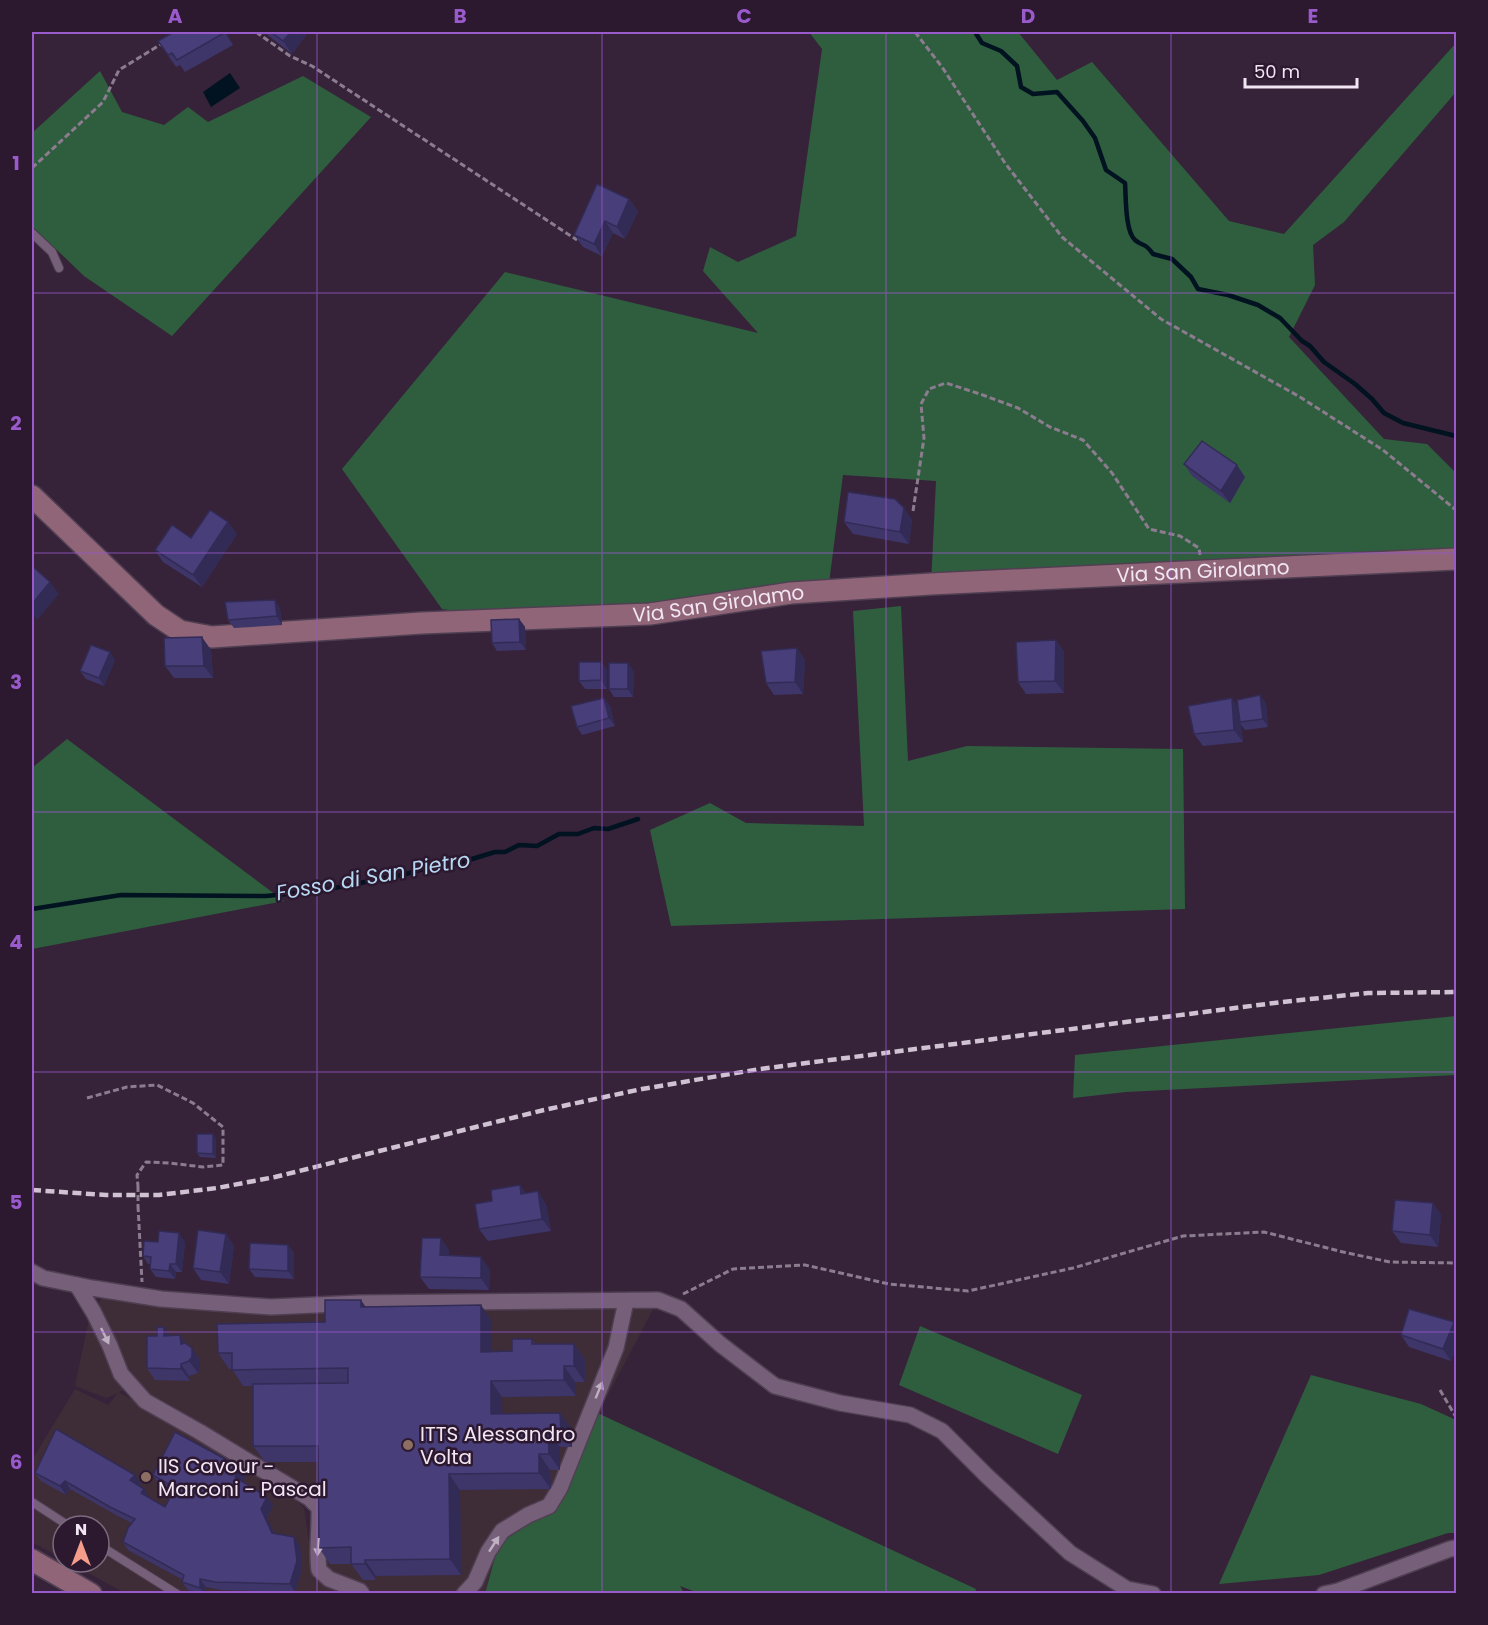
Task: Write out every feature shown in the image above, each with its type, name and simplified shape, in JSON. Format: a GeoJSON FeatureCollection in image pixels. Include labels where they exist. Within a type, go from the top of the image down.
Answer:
{"type":"FeatureCollection","features":[{"type":"Feature","properties":{"kind":"street","name":"Via San Girolamo"},"geometry":{"type":"LineString","coordinates":[[32,496],[156,615],[180,631],[212,637],[422,623],[650,614],[791,593],[931,584],[1456,559]]}},
{"type":"Feature","properties":{"kind":"street"},"geometry":{"type":"LineString","coordinates":[[32,1272],[43,1278],[161,1299],[271,1307],[359,1303],[658,1300],[681,1310],[720,1344],[776,1386],[840,1403],[910,1415],[942,1431],[1070,1553],[1128,1591],[1153,1593]]}},
{"type":"Feature","properties":{"kind":"street"},"geometry":{"type":"LineString","coordinates":[[77,1285],[94,1313],[121,1374],[145,1401],[309,1498],[319,1508],[320,1524],[316,1553],[319,1570],[329,1579],[362,1593]]}},
{"type":"Feature","properties":{"kind":"street"},"geometry":{"type":"LineString","coordinates":[[464,1593],[475,1582],[488,1552],[502,1531],[528,1515],[549,1506],[560,1488],[616,1348],[626,1301]]}},
{"type":"Feature","properties":{"kind":"street"},"geometry":{"type":"LineString","coordinates":[[1324,1593],[1338,1592],[1456,1548]]}},
{"type":"Feature","properties":{"kind":"street"},"geometry":{"type":"LineString","coordinates":[[32,1560],[91,1593]]}},
{"type":"Feature","properties":{"kind":"lane"},"geometry":{"type":"LineString","coordinates":[[32,233],[52,252],[59,268]]}},
{"type":"Feature","properties":{"kind":"lane"},"geometry":{"type":"LineString","coordinates":[[32,1502],[51,1514]]}},
{"type":"Feature","properties":{"kind":"lane"},"geometry":{"type":"LineString","coordinates":[[111,1552],[177,1593]]}},
{"type":"Feature","properties":{"kind":"path"},"geometry":{"type":"LineString","coordinates":[[256,32],[290,56],[312,66],[577,240]]}},
{"type":"Feature","properties":{"kind":"path"},"geometry":{"type":"LineString","coordinates":[[915,32],[942,67],[1005,164],[1062,237],[1161,319],[1299,397],[1383,450],[1456,510]]}},
{"type":"Feature","properties":{"kind":"path"},"geometry":{"type":"LineString","coordinates":[[32,168],[103,102],[119,70],[171,38]]}},
{"type":"Feature","properties":{"kind":"path"},"geometry":{"type":"LineString","coordinates":[[913,511],[924,438],[921,404],[929,389],[946,383],[1018,408],[1050,427],[1083,440],[1112,473],[1149,529],[1180,536],[1199,548],[1203,571]]}},
{"type":"Feature","properties":{"kind":"path"},"geometry":{"type":"LineString","coordinates":[[87,1098],[128,1087],[157,1085],[193,1103],[223,1127],[223,1165],[203,1167],[146,1162],[137,1175],[143,1296]]}},
{"type":"Feature","properties":{"kind":"path"},"geometry":{"type":"LineString","coordinates":[[658,1300],[686,1293],[733,1269],[805,1265],[889,1284],[968,1291],[1072,1268],[1183,1236],[1264,1232],[1390,1262],[1456,1263]]}},
{"type":"Feature","properties":{"kind":"path"},"geometry":{"type":"LineString","coordinates":[[1440,1390],[1456,1417]]}},
{"type":"Feature","properties":{"kind":"shaded area","name":"ITTS Alessandro Volta"},"geometry":{"type":"Polygon","coordinates":[[[102,1298],[256,1314],[602,1307],[624,1309],[658,1300],[549,1506],[502,1531],[485,1593],[373,1593],[330,1571],[323,1565],[321,1497],[182,1414],[137,1384],[119,1392],[289,1494],[304,1508],[314,1578],[346,1593],[125,1593],[90,1574],[111,1574],[111,1514],[51,1514],[51,1552],[32,1542],[32,1460],[75,1389],[108,1405],[118,1393],[106,1398],[75,1386],[89,1319],[102,1298]]]}},
{"type":"Feature","properties":{"kind":"green space"},"geometry":{"type":"Polygon","coordinates":[[[809,32],[1018,32],[1057,80],[1092,62],[1229,221],[1284,234],[1456,43],[1456,92],[1344,222],[1313,245],[1315,285],[1289,337],[1384,439],[1427,444],[1456,473],[1456,559],[931,584],[936,481],[843,475],[828,591],[510,619],[442,609],[342,469],[505,272],[758,333],[703,271],[710,247],[738,262],[796,236],[822,49],[809,32]]]}},
{"type":"Feature","properties":{"kind":"green space"},"geometry":{"type":"Polygon","coordinates":[[[100,71],[122,112],[164,125],[188,107],[208,122],[303,76],[371,117],[172,336],[84,276],[32,226],[32,133],[100,71]]]}},
{"type":"Feature","properties":{"kind":"green space"},"geometry":{"type":"Polygon","coordinates":[[[901,606],[908,761],[967,746],[1183,749],[1185,909],[671,926],[650,830],[710,803],[746,823],[864,826],[853,611],[901,606]]]}},
{"type":"Feature","properties":{"kind":"green space"},"geometry":{"type":"Polygon","coordinates":[[[67,739],[284,901],[32,949],[32,768],[67,739]]]}},
{"type":"Feature","properties":{"kind":"green space"},"geometry":{"type":"Polygon","coordinates":[[[1456,1016],[1456,1075],[1126,1092],[1073,1098],[1075,1055],[1456,1016]]]}},
{"type":"Feature","properties":{"kind":"green space"},"geometry":{"type":"Polygon","coordinates":[[[920,1326],[1082,1395],[1058,1454],[899,1385],[920,1326]]]}},
{"type":"Feature","properties":{"kind":"green space"},"geometry":{"type":"Polygon","coordinates":[[[1311,1375],[1421,1404],[1456,1420],[1456,1533],[1448,1533],[1319,1575],[1219,1584],[1311,1375]]]}},
{"type":"Feature","properties":{"kind":"green space"},"geometry":{"type":"Polygon","coordinates":[[[591,1410],[976,1589],[975,1594],[701,1594],[680,1586],[684,1593],[485,1594],[502,1531],[549,1506],[591,1410]]]}},
{"type":"Feature","properties":{"kind":"water"},"geometry":{"type":"Polygon","coordinates":[[[230,73],[240,88],[211,107],[203,92],[230,73]]]}},
{"type":"Feature","properties":{"kind":"building"},"geometry":{"type":"Polygon","coordinates":[[[174,32],[224,33],[177,60],[172,53],[168,55],[158,41],[174,32]]]}},
{"type":"Feature","properties":{"kind":"building"},"geometry":{"type":"Polygon","coordinates":[[[271,32],[291,32],[283,41],[271,32]]]}},
{"type":"Feature","properties":{"kind":"building"},"geometry":{"type":"Polygon","coordinates":[[[597,184],[629,199],[617,227],[605,221],[594,244],[574,235],[597,184]]]}},
{"type":"Feature","properties":{"kind":"building"},"geometry":{"type":"Polygon","coordinates":[[[1202,441],[1237,465],[1221,491],[1184,464],[1202,441]]]}},
{"type":"Feature","properties":{"kind":"building"},"geometry":{"type":"Polygon","coordinates":[[[848,492],[895,499],[904,508],[900,532],[844,522],[848,492]]]}},
{"type":"Feature","properties":{"kind":"building"},"geometry":{"type":"Polygon","coordinates":[[[210,510],[228,522],[193,575],[155,550],[172,525],[191,538],[210,510]]]}},
{"type":"Feature","properties":{"kind":"building"},"geometry":{"type":"Polygon","coordinates":[[[32,566],[50,582],[32,604],[32,566]]]}},
{"type":"Feature","properties":{"kind":"building"},"geometry":{"type":"Polygon","coordinates":[[[275,600],[277,616],[228,620],[225,602],[275,600]]]}},
{"type":"Feature","properties":{"kind":"building"},"geometry":{"type":"Polygon","coordinates":[[[519,619],[520,642],[492,643],[491,620],[519,619]]]}},
{"type":"Feature","properties":{"kind":"building"},"geometry":{"type":"Polygon","coordinates":[[[202,637],[204,666],[165,666],[164,638],[202,637]]]}},
{"type":"Feature","properties":{"kind":"building"},"geometry":{"type":"Polygon","coordinates":[[[1056,640],[1055,681],[1018,682],[1016,642],[1056,640]]]}},
{"type":"Feature","properties":{"kind":"building"},"geometry":{"type":"Polygon","coordinates":[[[91,645],[110,652],[99,678],[80,671],[91,645]]]}},
{"type":"Feature","properties":{"kind":"building"},"geometry":{"type":"Polygon","coordinates":[[[797,648],[795,682],[766,683],[761,651],[797,648]]]}},
{"type":"Feature","properties":{"kind":"building"},"geometry":{"type":"Polygon","coordinates":[[[579,662],[601,662],[601,680],[579,681],[579,662]]]}},
{"type":"Feature","properties":{"kind":"building"},"geometry":{"type":"Polygon","coordinates":[[[609,663],[628,663],[628,689],[609,689],[609,663]]]}},
{"type":"Feature","properties":{"kind":"building"},"geometry":{"type":"Polygon","coordinates":[[[1260,695],[1263,719],[1240,722],[1237,700],[1260,695]]]}},
{"type":"Feature","properties":{"kind":"building"},"geometry":{"type":"Polygon","coordinates":[[[604,698],[609,718],[577,727],[571,706],[604,698]]]}},
{"type":"Feature","properties":{"kind":"building"},"geometry":{"type":"Polygon","coordinates":[[[1232,698],[1234,730],[1194,734],[1188,706],[1232,698]]]}},
{"type":"Feature","properties":{"kind":"building"},"geometry":{"type":"Polygon","coordinates":[[[197,1134],[213,1134],[213,1154],[197,1153],[197,1134]]]}},
{"type":"Feature","properties":{"kind":"building"},"geometry":{"type":"Polygon","coordinates":[[[520,1185],[521,1194],[538,1191],[542,1219],[479,1229],[475,1204],[492,1201],[491,1190],[520,1185]]]}},
{"type":"Feature","properties":{"kind":"building"},"geometry":{"type":"Polygon","coordinates":[[[1395,1200],[1433,1203],[1430,1235],[1392,1231],[1395,1200]]]}},
{"type":"Feature","properties":{"kind":"building"},"geometry":{"type":"Polygon","coordinates":[[[198,1230],[226,1234],[220,1272],[193,1268],[198,1230]]]}},
{"type":"Feature","properties":{"kind":"building"},"geometry":{"type":"Polygon","coordinates":[[[159,1231],[179,1233],[176,1264],[170,1264],[169,1271],[150,1269],[151,1257],[143,1256],[144,1241],[158,1242],[159,1231]]]}},
{"type":"Feature","properties":{"kind":"building"},"geometry":{"type":"Polygon","coordinates":[[[422,1238],[441,1238],[440,1255],[481,1257],[481,1278],[420,1277],[422,1238]]]}},
{"type":"Feature","properties":{"kind":"building"},"geometry":{"type":"Polygon","coordinates":[[[250,1243],[288,1245],[288,1271],[249,1269],[250,1243]]]}},
{"type":"Feature","properties":{"kind":"building"},"geometry":{"type":"Polygon","coordinates":[[[325,1300],[361,1300],[361,1307],[481,1305],[481,1352],[512,1351],[512,1339],[532,1339],[532,1344],[574,1344],[574,1366],[564,1366],[564,1380],[491,1381],[491,1414],[560,1413],[561,1431],[548,1431],[549,1454],[539,1454],[539,1473],[449,1474],[450,1559],[365,1560],[365,1564],[351,1564],[351,1547],[319,1548],[318,1446],[253,1446],[253,1384],[348,1383],[348,1368],[232,1370],[232,1353],[218,1353],[217,1324],[325,1322],[325,1300]]]}},
{"type":"Feature","properties":{"kind":"building"},"geometry":{"type":"Polygon","coordinates":[[[1409,1309],[1454,1322],[1443,1349],[1401,1335],[1409,1309]]]}},
{"type":"Feature","properties":{"kind":"building"},"geometry":{"type":"Polygon","coordinates":[[[157,1327],[164,1327],[164,1336],[180,1335],[181,1344],[185,1343],[192,1348],[192,1357],[181,1364],[181,1369],[147,1368],[147,1336],[157,1336],[157,1327]]]}},
{"type":"Feature","properties":{"kind":"building"},"geometry":{"type":"Polygon","coordinates":[[[56,1429],[135,1475],[130,1480],[144,1489],[141,1493],[165,1507],[175,1488],[153,1475],[175,1432],[240,1467],[235,1477],[267,1497],[261,1509],[272,1533],[294,1537],[297,1561],[290,1584],[215,1582],[200,1579],[200,1588],[182,1582],[184,1575],[123,1542],[128,1528],[135,1519],[65,1481],[60,1486],[35,1473],[56,1429]]]}},
{"type":"Feature","properties":{"kind":"waterway"},"geometry":{"type":"LineString","coordinates":[[975,32],[982,43],[1001,51],[1017,66],[1021,87],[1033,94],[1057,92],[1083,121],[1095,138],[1106,170],[1125,183],[1129,229],[1135,240],[1146,246],[1153,254],[1172,259],[1191,277],[1198,289],[1228,295],[1258,305],[1280,318],[1324,362],[1355,384],[1384,413],[1403,423],[1456,436]]}},
{"type":"Feature","properties":{"kind":"waterway","name":"Fosso di San Pietro"},"geometry":{"type":"LineString","coordinates":[[32,909],[121,895],[266,896],[319,891],[406,874],[440,864],[459,863],[495,852],[505,852],[519,845],[537,846],[559,834],[578,834],[594,828],[608,829],[638,819]]}},
{"type":"Feature","properties":{"kind":"railway"},"geometry":{"type":"LineString","coordinates":[[32,1190],[106,1195],[159,1195],[217,1188],[275,1177],[544,1110],[642,1089],[760,1069],[1282,1002],[1368,993],[1456,992]]}},
{"type":"Feature","properties":{"kind":"place","name":"ITTS Alessandro Volta"},"geometry":{"type":"Point","coordinates":[408,1445]}},
{"type":"Feature","properties":{"kind":"place","name":"IIS Cavour - Marconi - Pascal"},"geometry":{"type":"Point","coordinates":[146,1477]}}]}
